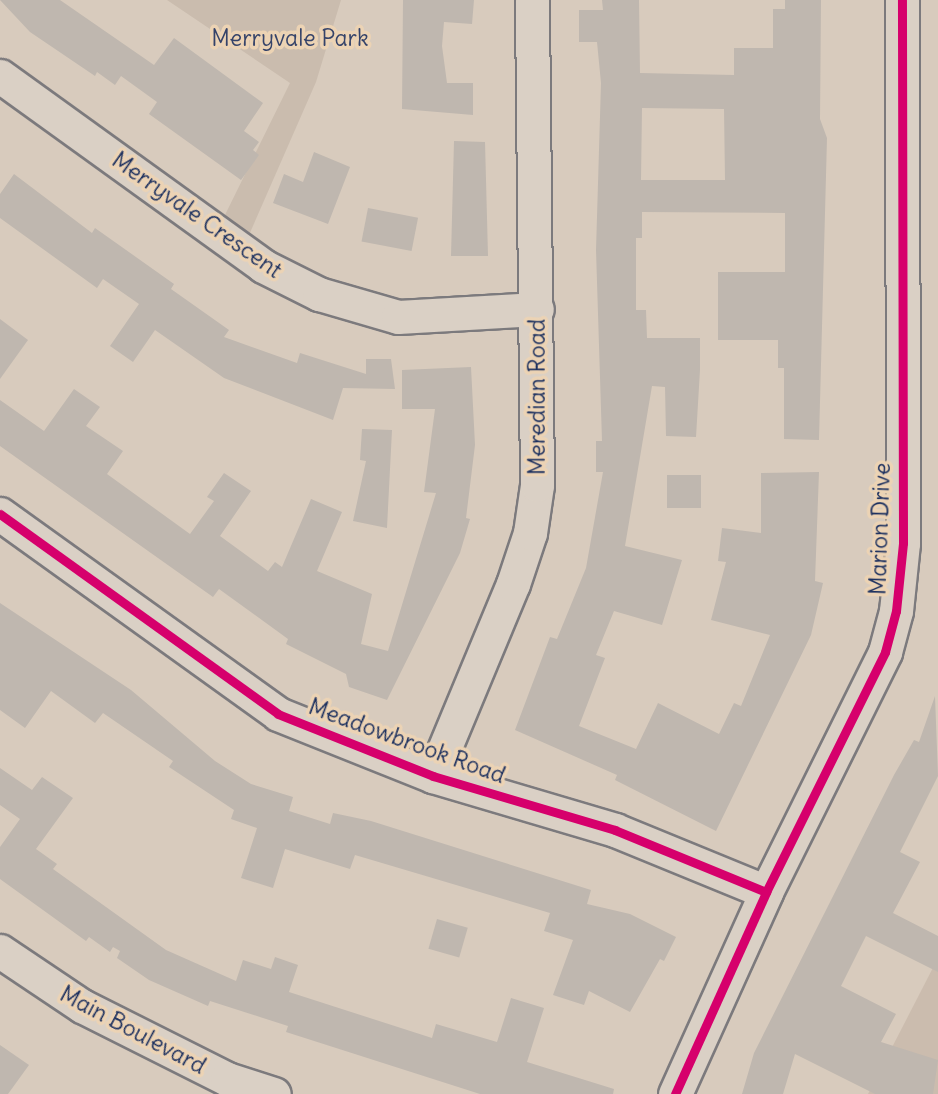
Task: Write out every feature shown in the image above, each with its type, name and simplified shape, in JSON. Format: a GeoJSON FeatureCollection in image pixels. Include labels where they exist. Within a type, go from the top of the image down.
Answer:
{"type":"FeatureCollection","features":[{"type":"Feature","properties":{"kind":"street","name":"Meredian Road"},"geometry":{"type":"LineString","coordinates":[[433,776],[530,533],[537,485],[532,0]]}},
{"type":"Feature","properties":{"kind":"street","name":"Marion Drive"},"geometry":{"type":"LineString","coordinates":[[675,1094],[766,892],[870,685],[896,611],[903,543],[902,0]]}},
{"type":"Feature","properties":{"kind":"street","name":"Merryvale Crescent"},"geometry":{"type":"LineString","coordinates":[[0,76],[264,265],[319,294],[398,317],[537,309]]}},
{"type":"Feature","properties":{"kind":"street","name":"Meadowbrook Road"},"geometry":{"type":"LineString","coordinates":[[0,514],[278,714],[433,776],[615,830],[766,892]]}},
{"type":"Feature","properties":{"kind":"street","name":"Main Boulevard"},"geometry":{"type":"LineString","coordinates":[[0,951],[82,1006],[224,1087],[274,1094]]}},
{"type":"Feature","properties":{"kind":"shaded area"},"geometry":{"type":"Polygon","coordinates":[[[938,958],[938,1094],[868,1094],[938,958]]]}},
{"type":"Feature","properties":{"kind":"green space","name":"Merryvale Park"},"geometry":{"type":"Polygon","coordinates":[[[167,0],[341,0],[316,82],[249,235],[223,219],[290,83],[167,0]]]}},
{"type":"Feature","properties":{"kind":"building"},"geometry":{"type":"Polygon","coordinates":[[[0,0],[60,0],[154,65],[174,38],[263,103],[244,131],[259,142],[253,150],[259,155],[241,180],[149,114],[157,102],[121,76],[115,85],[97,72],[95,76],[30,32],[0,0]]]}},
{"type":"Feature","properties":{"kind":"building"},"geometry":{"type":"Polygon","coordinates":[[[403,0],[474,0],[472,24],[444,22],[442,46],[447,83],[473,83],[473,115],[402,109],[403,0]]]}},
{"type":"Feature","properties":{"kind":"building"},"geometry":{"type":"Polygon","coordinates":[[[602,0],[639,0],[640,73],[734,75],[734,48],[773,48],[773,9],[785,9],[785,0],[821,0],[820,119],[827,138],[819,440],[784,439],[784,368],[778,368],[778,340],[718,340],[718,272],[785,272],[785,213],[642,212],[642,238],[636,238],[636,310],[646,310],[647,338],[700,338],[700,370],[696,437],[666,436],[665,387],[652,386],[625,546],[682,560],[662,625],[614,611],[596,655],[605,658],[579,726],[636,749],[658,703],[719,734],[734,703],[741,706],[770,635],[711,620],[726,562],[718,561],[722,528],[761,533],[761,473],[819,472],[815,581],[823,583],[811,635],[716,831],[615,780],[617,775],[515,730],[550,637],[557,639],[586,568],[603,472],[596,472],[596,441],[602,441],[596,250],[601,83],[597,42],[579,42],[579,10],[603,10],[602,0]],[[642,108],[641,180],[725,180],[724,109],[642,108]]]}},
{"type":"Feature","properties":{"kind":"building"},"geometry":{"type":"Polygon","coordinates":[[[454,141],[485,142],[488,256],[451,256],[454,141]]]}},
{"type":"Feature","properties":{"kind":"building"},"geometry":{"type":"Polygon","coordinates":[[[314,152],[350,167],[328,224],[273,203],[284,174],[303,182],[314,152]]]}},
{"type":"Feature","properties":{"kind":"building"},"geometry":{"type":"Polygon","coordinates":[[[14,174],[92,233],[95,228],[174,284],[171,289],[229,330],[224,337],[297,363],[300,353],[366,374],[366,359],[391,359],[395,389],[343,388],[333,420],[224,378],[155,330],[133,362],[110,346],[139,304],[103,279],[97,288],[0,218],[0,194],[14,174]]]}},
{"type":"Feature","properties":{"kind":"building"},"geometry":{"type":"Polygon","coordinates":[[[368,208],[418,218],[412,251],[362,241],[368,208]]]}},
{"type":"Feature","properties":{"kind":"building"},"geometry":{"type":"Polygon","coordinates":[[[0,319],[28,340],[0,379],[0,319]]]}},
{"type":"Feature","properties":{"kind":"building"},"geometry":{"type":"Polygon","coordinates":[[[471,367],[475,445],[466,518],[470,519],[460,553],[387,700],[349,687],[346,674],[286,644],[288,639],[219,589],[213,597],[0,446],[0,400],[44,431],[74,389],[100,407],[86,426],[123,451],[107,474],[190,534],[214,501],[207,497],[224,473],[251,491],[220,536],[268,571],[275,562],[282,567],[311,499],[342,512],[317,571],[372,594],[361,644],[388,651],[436,493],[424,492],[435,409],[402,409],[402,370],[471,367]]]}},
{"type":"Feature","properties":{"kind":"building"},"geometry":{"type":"Polygon","coordinates":[[[362,429],[392,430],[387,528],[353,521],[366,461],[360,460],[362,429]]]}},
{"type":"Feature","properties":{"kind":"building"},"geometry":{"type":"Polygon","coordinates":[[[667,475],[701,475],[701,508],[667,508],[667,475]]]}},
{"type":"Feature","properties":{"kind":"building"},"geometry":{"type":"Polygon","coordinates":[[[0,603],[131,690],[215,761],[251,784],[293,797],[289,811],[330,824],[333,813],[371,821],[591,890],[587,904],[630,914],[676,937],[664,961],[660,959],[630,1012],[589,991],[584,1005],[553,995],[573,940],[544,931],[550,913],[355,855],[350,869],[285,849],[273,888],[241,878],[257,828],[231,819],[234,810],[169,767],[173,761],[103,713],[95,723],[51,691],[25,728],[0,710],[0,603]]]}},
{"type":"Feature","properties":{"kind":"building"},"geometry":{"type":"Polygon","coordinates":[[[935,696],[938,776],[900,852],[920,862],[893,913],[938,936],[938,972],[866,936],[841,986],[896,1014],[881,1042],[938,1060],[933,1094],[875,1094],[795,1054],[783,1094],[742,1094],[754,1053],[894,775],[914,740],[919,742],[935,696]]]}},
{"type":"Feature","properties":{"kind":"building"},"geometry":{"type":"Polygon","coordinates":[[[0,768],[32,790],[42,777],[73,798],[36,849],[57,864],[53,869],[166,950],[236,981],[243,960],[271,969],[275,957],[298,965],[289,992],[432,1038],[436,1024],[497,1042],[511,998],[544,1008],[527,1062],[614,1089],[613,1094],[480,1094],[286,1032],[288,1026],[210,1001],[208,1006],[149,980],[117,958],[120,951],[113,947],[110,952],[89,937],[86,941],[0,879],[0,847],[20,819],[0,805],[0,768]]]}},
{"type":"Feature","properties":{"kind":"building"},"geometry":{"type":"Polygon","coordinates":[[[437,919],[468,928],[459,958],[428,949],[437,919]]]}},
{"type":"Feature","properties":{"kind":"building"},"geometry":{"type":"Polygon","coordinates":[[[0,1045],[29,1065],[8,1094],[0,1094],[0,1045]]]}},
{"type":"Feature","properties":{"kind":"cycle path"},"geometry":{"type":"LineString","coordinates":[[675,1094],[766,892],[885,652],[896,611],[903,543],[902,0]]}},
{"type":"Feature","properties":{"kind":"cycle path"},"geometry":{"type":"LineString","coordinates":[[0,514],[278,714],[433,776],[615,830],[766,892]]}}]}
